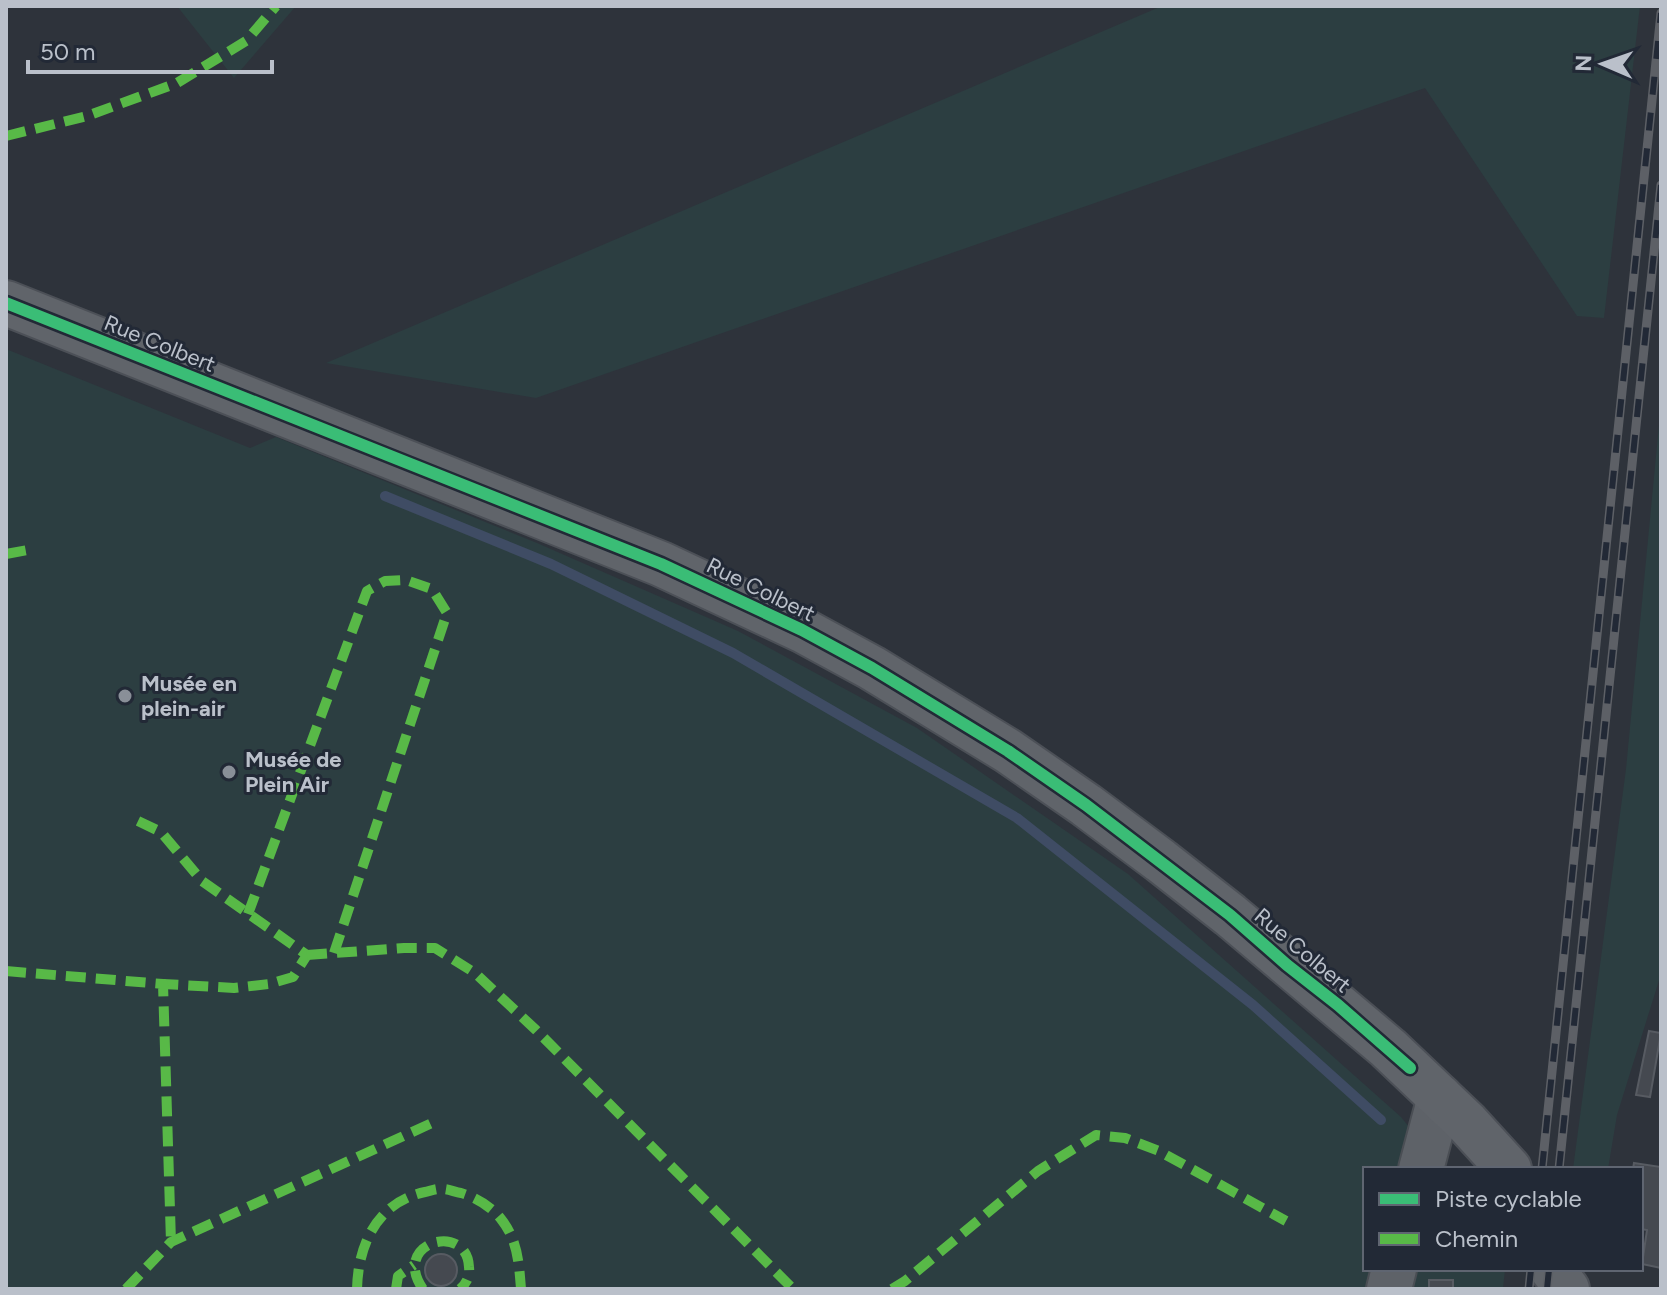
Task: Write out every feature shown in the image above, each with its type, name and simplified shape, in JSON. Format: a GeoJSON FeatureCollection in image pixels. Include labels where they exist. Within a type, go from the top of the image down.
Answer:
{"type":"FeatureCollection","features":[{"type":"Feature","properties":{"kind":"main road","name":"Rue Colbert"},"geometry":{"type":"LineString","coordinates":[[6,303],[661,564],[802,630],[872,668],[1060,787],[1230,915],[1388,1048],[1437,1110],[1473,1167]]}},
{"type":"Feature","properties":{"kind":"main road","name":"Rue Colbert"},"geometry":{"type":"LineString","coordinates":[[1437,1110],[1467,1123],[1507,1167]]}},
{"type":"Feature","properties":{"kind":"main road"},"geometry":{"type":"LineString","coordinates":[[1554,1271],[1567,1289]]}},
{"type":"Feature","properties":{"kind":"main road"},"geometry":{"type":"LineString","coordinates":[[1587,1271],[1599,1289]]}},
{"type":"Feature","properties":{"kind":"street"},"geometry":{"type":"LineString","coordinates":[[1422,1167],[1437,1110]]}},
{"type":"Feature","properties":{"kind":"shaded area"},"geometry":{"type":"Polygon","coordinates":[[[177,6],[296,6],[234,78],[177,6]]]}},
{"type":"Feature","properties":{"kind":"shaded area"},"geometry":{"type":"Polygon","coordinates":[[[1162,6],[1640,6],[1604,318],[1577,316],[1425,88],[536,398],[326,363],[1162,6]]]}},
{"type":"Feature","properties":{"kind":"shaded area"},"geometry":{"type":"Polygon","coordinates":[[[6,349],[250,448],[276,437],[537,543],[738,631],[917,728],[1128,874],[1401,1117],[1441,1167],[1363,1167],[1363,1271],[1505,1271],[1503,1289],[6,1289],[6,349]]]}},
{"type":"Feature","properties":{"kind":"shaded area"},"geometry":{"type":"Polygon","coordinates":[[[1661,404],[1661,974],[1617,1115],[1608,1167],[1573,1167],[1626,769],[1661,404]]]}},
{"type":"Feature","properties":{"kind":"building"},"geometry":{"type":"Polygon","coordinates":[[[1649,1031],[1661,1033],[1650,1097],[1636,1095],[1649,1031]]]}},
{"type":"Feature","properties":{"kind":"building"},"geometry":{"type":"Polygon","coordinates":[[[1634,1163],[1661,1167],[1661,1268],[1643,1264],[1647,1230],[1643,1229],[1643,1167],[1633,1167],[1634,1163]]]}},
{"type":"Feature","properties":{"kind":"building"},"geometry":{"type":"Polygon","coordinates":[[[441,1254],[453,1258],[457,1270],[453,1282],[441,1286],[429,1282],[425,1270],[429,1258],[441,1254]]]}},
{"type":"Feature","properties":{"kind":"building"},"geometry":{"type":"Polygon","coordinates":[[[1429,1280],[1453,1280],[1453,1289],[1429,1289],[1429,1280]]]}},
{"type":"Feature","properties":{"kind":"waterway"},"geometry":{"type":"LineString","coordinates":[[385,496],[551,564],[733,653],[1017,818],[1253,1005],[1381,1120]]}},
{"type":"Feature","properties":{"kind":"railway"},"geometry":{"type":"LineString","coordinates":[[1542,1167],[1661,13]]}},
{"type":"Feature","properties":{"kind":"railway"},"geometry":{"type":"LineString","coordinates":[[1559,1167],[1661,185]]}},
{"type":"Feature","properties":{"kind":"railway"},"geometry":{"type":"LineString","coordinates":[[1529,1289],[1531,1271]]}},
{"type":"Feature","properties":{"kind":"railway"},"geometry":{"type":"LineString","coordinates":[[1547,1289],[1549,1271]]}},
{"type":"Feature","properties":{"kind":"marked path"},"geometry":{"type":"LineString","coordinates":[[6,136],[87,116],[177,83],[246,41],[276,6]]}},
{"type":"Feature","properties":{"kind":"marked path"},"geometry":{"type":"LineString","coordinates":[[6,554],[28,550]]}},
{"type":"Feature","properties":{"kind":"marked path"},"geometry":{"type":"LineString","coordinates":[[248,914],[367,591],[385,581],[406,580],[432,589],[447,613],[334,953]]}},
{"type":"Feature","properties":{"kind":"marked path"},"geometry":{"type":"LineString","coordinates":[[138,821],[161,832],[202,881],[307,955],[293,977],[269,984],[234,988],[163,984]]}},
{"type":"Feature","properties":{"kind":"marked path"},"geometry":{"type":"LineString","coordinates":[[307,955],[435,948],[475,973],[536,1030],[793,1289]]}},
{"type":"Feature","properties":{"kind":"marked path"},"geometry":{"type":"LineString","coordinates":[[6,971],[163,984],[171,1242]]}},
{"type":"Feature","properties":{"kind":"marked path"},"geometry":{"type":"LineString","coordinates":[[126,1289],[171,1242],[432,1123]]}},
{"type":"Feature","properties":{"kind":"marked path"},"geometry":{"type":"LineString","coordinates":[[892,1289],[1038,1171],[1096,1135],[1125,1138],[1159,1151],[1286,1221]]}},
{"type":"Feature","properties":{"kind":"marked path"},"geometry":{"type":"LineString","coordinates":[[357,1289],[366,1242],[383,1215],[408,1197],[441,1189],[477,1200],[501,1219],[514,1244],[521,1289]]}},
{"type":"Feature","properties":{"kind":"marked path"},"geometry":{"type":"LineString","coordinates":[[423,1289],[415,1273],[416,1259],[423,1249],[445,1241],[456,1244],[465,1253],[469,1273],[460,1289]]}},
{"type":"Feature","properties":{"kind":"marked path"},"geometry":{"type":"LineString","coordinates":[[396,1289],[398,1276],[414,1265]]}},
{"type":"Feature","properties":{"kind":"cycle path"},"geometry":{"type":"LineString","coordinates":[[6,303],[661,564],[802,630],[872,668],[1008,751],[1086,805],[1230,915],[1410,1068]]}},
{"type":"Feature","properties":{"kind":"place","name":"Musée en plein-air"},"geometry":{"type":"Point","coordinates":[125,696]}},
{"type":"Feature","properties":{"kind":"place","name":"Musée de Plein Air"},"geometry":{"type":"Point","coordinates":[229,772]}}]}
